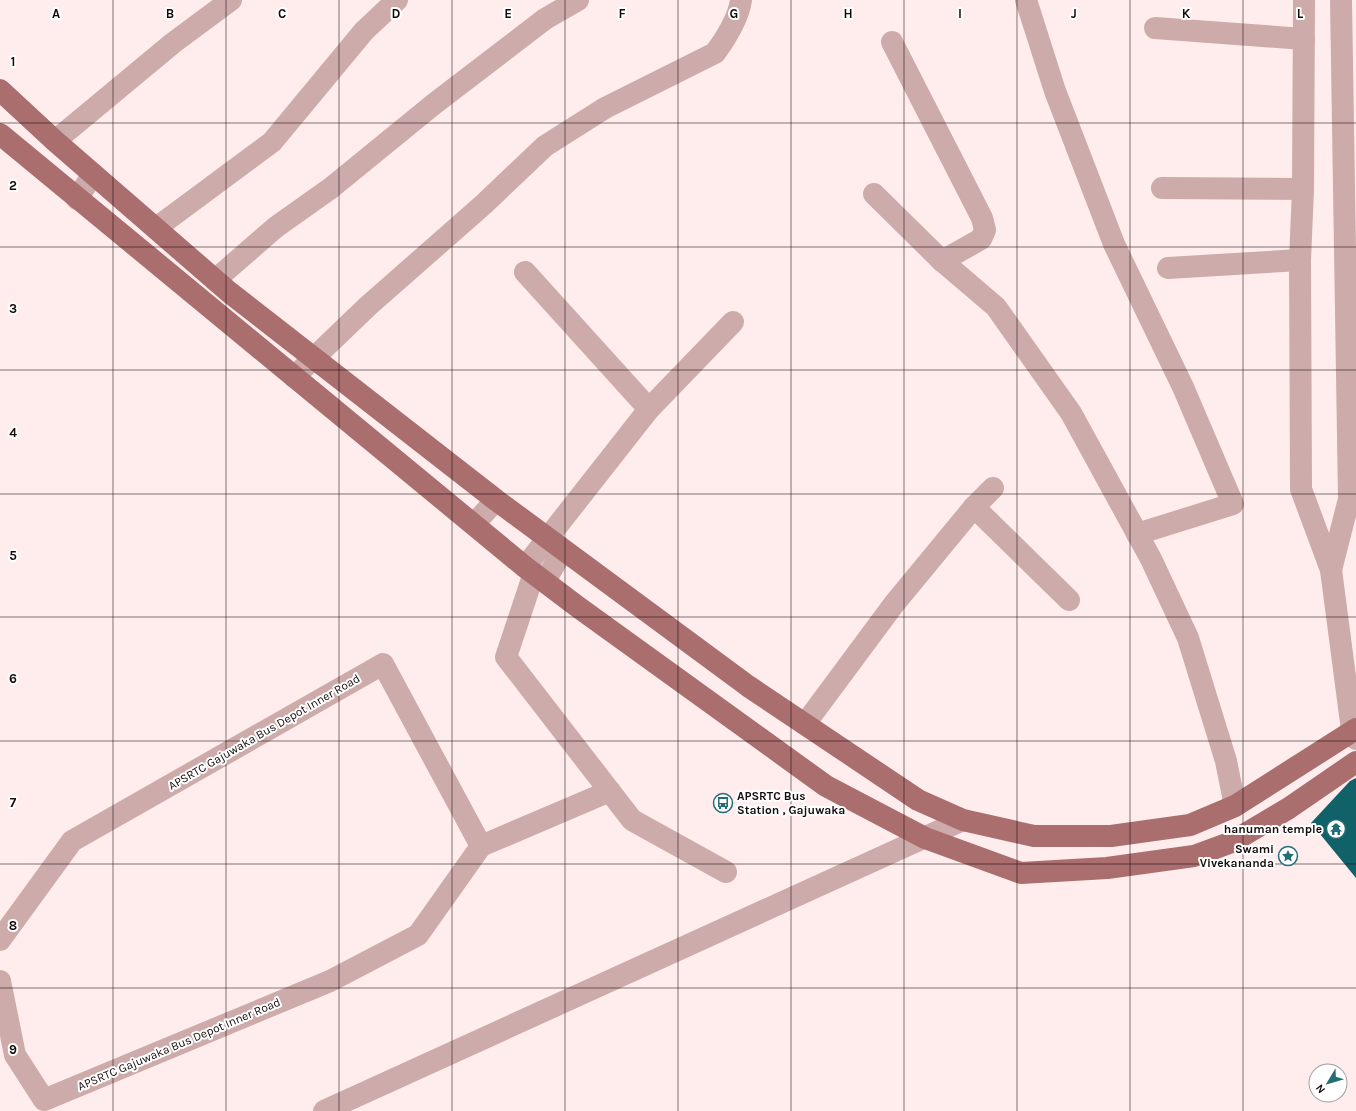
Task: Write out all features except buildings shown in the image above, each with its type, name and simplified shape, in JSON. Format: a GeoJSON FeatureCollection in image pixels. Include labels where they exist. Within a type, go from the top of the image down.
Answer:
{"type":"FeatureCollection","features":[{"type":"Feature","properties":{"kind":"main road"},"geometry":{"type":"LineString","coordinates":[[0,90],[55,141],[215,280],[496,500],[748,686],[918,800],[963,820],[1034,836],[1111,836],[1190,825],[1236,806],[1355,733]]}},
{"type":"Feature","properties":{"kind":"main road"},"geometry":{"type":"LineString","coordinates":[[0,134],[534,574],[826,786],[925,838],[1021,873],[1107,868],[1194,856],[1238,838],[1289,808],[1356,762]]}},
{"type":"Feature","properties":{"kind":"street"},"geometry":{"type":"LineString","coordinates":[[55,141],[173,43],[231,0]]}},
{"type":"Feature","properties":{"kind":"street"},"geometry":{"type":"LineString","coordinates":[[156,228],[272,142],[364,31],[397,0]]}},
{"type":"Feature","properties":{"kind":"street"},"geometry":{"type":"LineString","coordinates":[[215,280],[276,227],[331,188],[434,104],[546,19],[578,0]]}},
{"type":"Feature","properties":{"kind":"street"},"geometry":{"type":"LineString","coordinates":[[294,377],[315,359],[368,306],[484,204],[545,146],[605,108],[715,53],[723,43],[740,8],[741,0]]}},
{"type":"Feature","properties":{"kind":"street"},"geometry":{"type":"LineString","coordinates":[[1026,0],[1055,91],[1114,244],[1183,387],[1233,504],[1137,534]]}},
{"type":"Feature","properties":{"kind":"street"},"geometry":{"type":"LineString","coordinates":[[1304,0],[1303,189],[1300,260],[1301,489],[1331,570],[1355,733]]}},
{"type":"Feature","properties":{"kind":"street"},"geometry":{"type":"LineString","coordinates":[[1331,570],[1349,499],[1341,0]]}},
{"type":"Feature","properties":{"kind":"street"},"geometry":{"type":"LineString","coordinates":[[1155,28],[1304,39]]}},
{"type":"Feature","properties":{"kind":"street"},"geometry":{"type":"LineString","coordinates":[[892,42],[982,218],[985,230],[981,239],[942,261]]}},
{"type":"Feature","properties":{"kind":"street"},"geometry":{"type":"LineString","coordinates":[[77,199],[93,174]]}},
{"type":"Feature","properties":{"kind":"street"},"geometry":{"type":"LineString","coordinates":[[1162,188],[1303,189]]}},
{"type":"Feature","properties":{"kind":"street"},"geometry":{"type":"LineString","coordinates":[[874,194],[942,261],[996,306],[1071,413],[1151,559],[1188,638],[1226,760],[1236,806]]}},
{"type":"Feature","properties":{"kind":"street"},"geometry":{"type":"LineString","coordinates":[[1168,268],[1300,260]]}},
{"type":"Feature","properties":{"kind":"street"},"geometry":{"type":"LineString","coordinates":[[526,272],[649,409]]}},
{"type":"Feature","properties":{"kind":"street"},"geometry":{"type":"LineString","coordinates":[[726,872],[632,820],[506,657],[534,574],[649,409],[733,322]]}},
{"type":"Feature","properties":{"kind":"street"},"geometry":{"type":"LineString","coordinates":[[805,724],[894,604],[974,508],[993,488]]}},
{"type":"Feature","properties":{"kind":"street"},"geometry":{"type":"LineString","coordinates":[[474,524],[496,500]]}},
{"type":"Feature","properties":{"kind":"street"},"geometry":{"type":"LineString","coordinates":[[974,508],[1069,600]]}},
{"type":"Feature","properties":{"kind":"street","name":"APSRTC Gajuwaka Bus Depot Inner Road"},"geometry":{"type":"LineString","coordinates":[[0,940],[72,841],[382,664],[481,846],[418,935],[330,981],[44,1100],[15,1055],[0,981]]}},
{"type":"Feature","properties":{"kind":"street"},"geometry":{"type":"LineString","coordinates":[[481,846],[610,791]]}},
{"type":"Feature","properties":{"kind":"street"},"geometry":{"type":"LineString","coordinates":[[324,1111],[963,820]]}},
{"type":"Feature","properties":{"kind":"place","name":"APSRTC Bus Station , Gajuwaka"},"geometry":{"type":"Point","coordinates":[723,803]}},
{"type":"Feature","properties":{"kind":"place","name":"hanuman temple"},"geometry":{"type":"Point","coordinates":[1336,829]}},
{"type":"Feature","properties":{"kind":"place","name":"Swami Vivekananda"},"geometry":{"type":"Point","coordinates":[1288,856]}}]}
